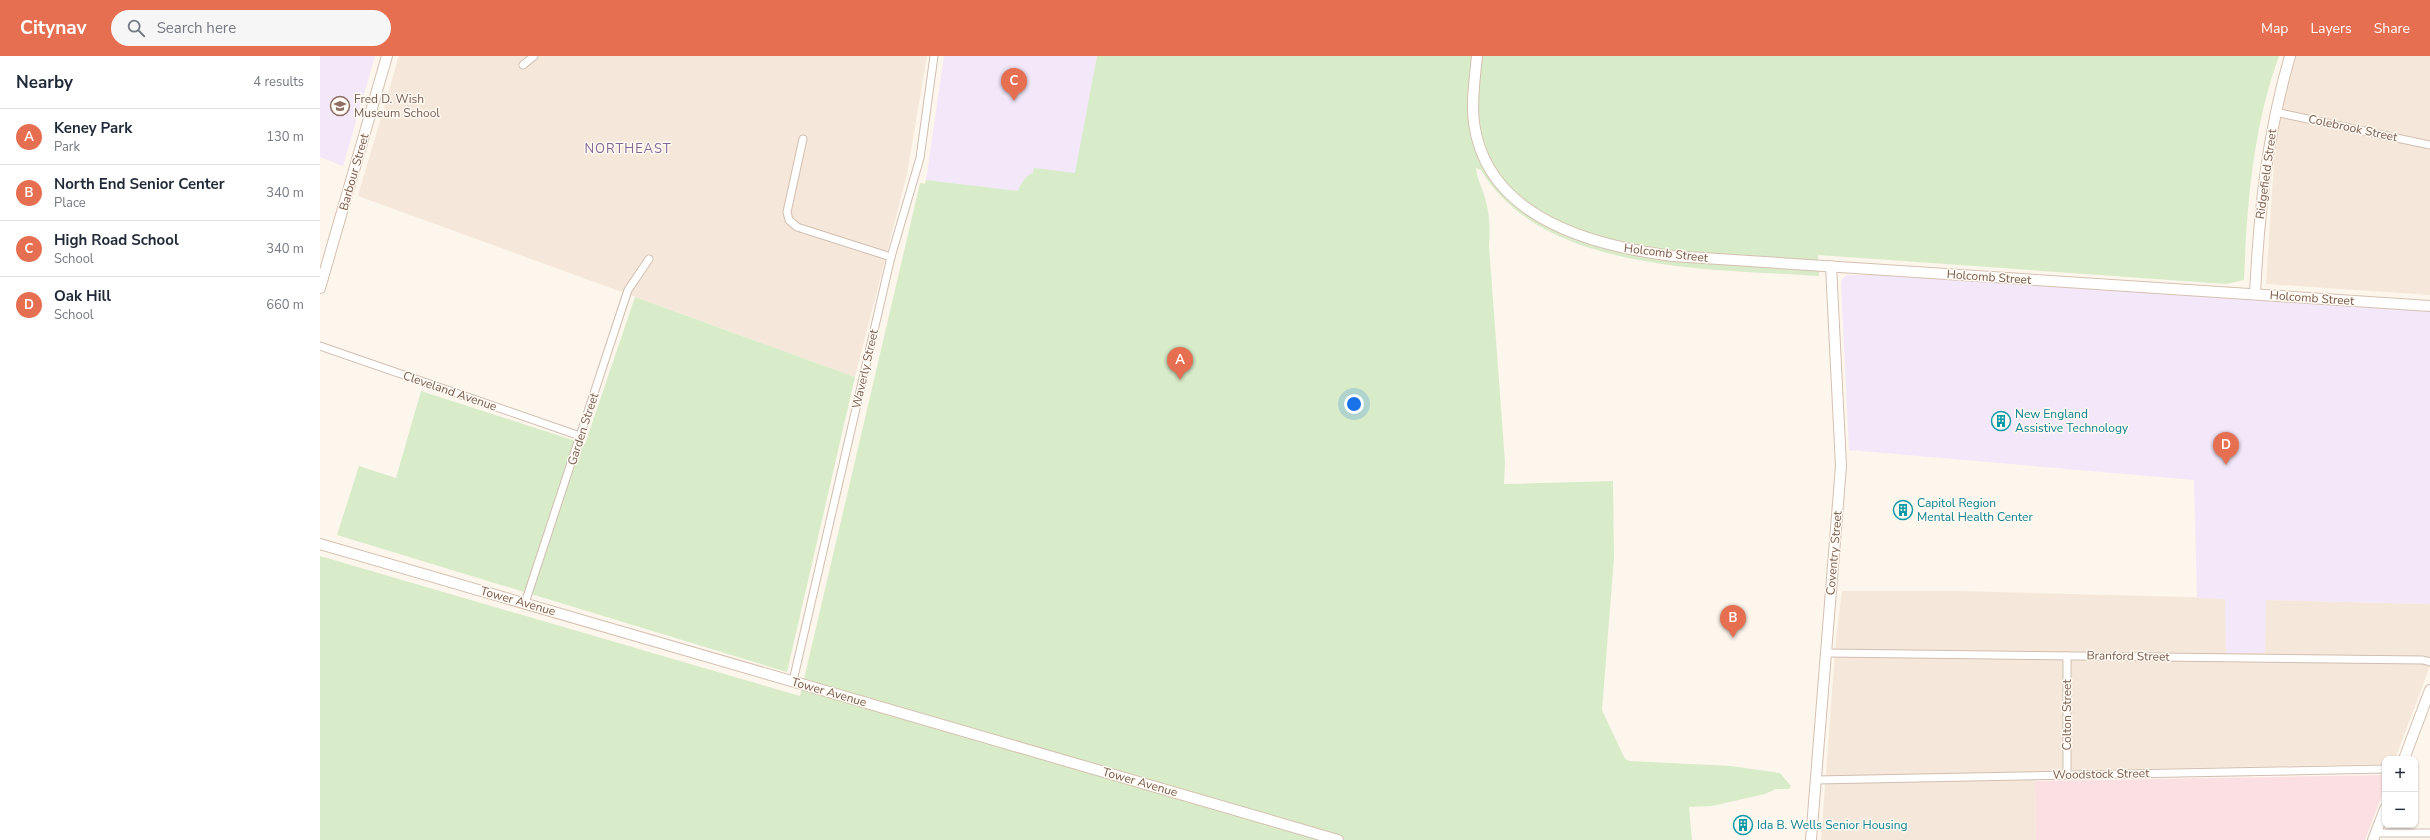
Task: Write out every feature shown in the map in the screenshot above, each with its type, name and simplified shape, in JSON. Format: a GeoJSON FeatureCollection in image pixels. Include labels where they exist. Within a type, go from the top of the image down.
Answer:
{"type":"FeatureCollection","features":[{"type":"Feature","properties":{"kind":"street","name":"Barbour Street"},"geometry":{"type":"LineString","coordinates":[[320,288],[387,56]]}},
{"type":"Feature","properties":{"kind":"street"},"geometry":{"type":"LineString","coordinates":[[523,65],[534,56]]}},
{"type":"Feature","properties":{"kind":"street","name":"Waverly Street"},"geometry":{"type":"LineString","coordinates":[[793,682],[891,257],[920,158],[934,56]]}},
{"type":"Feature","properties":{"kind":"street","name":"Holcomb Street"},"geometry":{"type":"LineString","coordinates":[[1478,56],[1473,102],[1474,123],[1487,164],[1497,180],[1519,203],[1553,224],[1592,239],[1658,254],[2430,306]]}},
{"type":"Feature","properties":{"kind":"street","name":"Ridgefield Street"},"geometry":{"type":"LineString","coordinates":[[2255,294],[2261,200],[2275,112],[2290,56]]}},
{"type":"Feature","properties":{"kind":"street","name":"Colebrook Street"},"geometry":{"type":"LineString","coordinates":[[2275,112],[2430,145]]}},
{"type":"Feature","properties":{"kind":"street"},"geometry":{"type":"LineString","coordinates":[[804,139],[787,212],[789,220],[797,227],[891,257]]}},
{"type":"Feature","properties":{"kind":"street","name":"Garden Street"},"geometry":{"type":"LineString","coordinates":[[525,603],[628,290],[650,259]]}},
{"type":"Feature","properties":{"kind":"street","name":"Coventry Street"},"geometry":{"type":"LineString","coordinates":[[1811,840],[1841,460],[1831,266]]}},
{"type":"Feature","properties":{"kind":"street","name":"Cleveland Avenue"},"geometry":{"type":"LineString","coordinates":[[320,346],[580,436]]}},
{"type":"Feature","properties":{"kind":"street","name":"Tower Avenue"},"geometry":{"type":"LineString","coordinates":[[320,544],[1338,840]]}},
{"type":"Feature","properties":{"kind":"street","name":"Branford Street"},"geometry":{"type":"LineString","coordinates":[[1826,653],[2423,660],[2430,662]]}},
{"type":"Feature","properties":{"kind":"street","name":"Colton Street"},"geometry":{"type":"LineString","coordinates":[[2067,656],[2067,775]]}},
{"type":"Feature","properties":{"kind":"street"},"geometry":{"type":"LineString","coordinates":[[2405,756],[2430,690]]}},
{"type":"Feature","properties":{"kind":"street","name":"Woodstock Street"},"geometry":{"type":"LineString","coordinates":[[1816,780],[2382,769]]}},
{"type":"Feature","properties":{"kind":"street"},"geometry":{"type":"LineString","coordinates":[[2382,817],[2375,836],[2430,833]]}},
{"type":"Feature","properties":{"kind":"shaded area","name":"Fred D. Wish Museum School"},"geometry":{"type":"Polygon","coordinates":[[[320,56],[375,56],[343,166],[320,157],[320,56]]]}},
{"type":"Feature","properties":{"kind":"shaded area"},"geometry":{"type":"Polygon","coordinates":[[[399,56],[927,56],[907,174],[855,377],[358,196],[399,56]]]}},
{"type":"Feature","properties":{"kind":"shaded area"},"geometry":{"type":"Polygon","coordinates":[[[944,56],[1097,56],[1080,174],[1030,193],[926,180],[944,56]]]}},
{"type":"Feature","properties":{"kind":"shaded area"},"geometry":{"type":"Polygon","coordinates":[[[2296,56],[2430,56],[2430,295],[2266,284],[2274,162],[2283,101],[2296,56]]]}},
{"type":"Feature","properties":{"kind":"shaded area"},"geometry":{"type":"Polygon","coordinates":[[[1847,275],[1884,275],[2430,311],[2430,604],[2266,600],[2265,653],[2226,653],[2225,599],[2197,598],[2194,480],[1849,450],[1841,284],[1842,279],[1847,275]]]}},
{"type":"Feature","properties":{"kind":"shaded area"},"geometry":{"type":"Polygon","coordinates":[[[1842,591],[1960,591],[2225,598],[2226,653],[2265,653],[2266,600],[2430,604],[2430,666],[2396,756],[2382,756],[2382,764],[2035,771],[2036,840],[1821,840],[1836,639],[1842,591]]]}},
{"type":"Feature","properties":{"kind":"shaded area"},"geometry":{"type":"Polygon","coordinates":[[[2382,775],[2382,795],[2365,840],[2036,840],[2035,781],[2382,775]]]}},
{"type":"Feature","properties":{"kind":"green space"},"geometry":{"type":"Polygon","coordinates":[[[1097,56],[2279,56],[2270,83],[2257,138],[2247,223],[2244,280],[2226,284],[1818,255],[1819,276],[1682,267],[1633,259],[1587,247],[1545,229],[1509,204],[1481,170],[1476,168],[1477,176],[1487,204],[1489,216],[1489,246],[1505,462],[1504,484],[1613,481],[1614,558],[1602,710],[1625,759],[1630,761],[1731,766],[1780,773],[1791,786],[1789,789],[1776,789],[1765,794],[1712,806],[1689,807],[1692,840],[320,840],[320,556],[800,696],[920,183],[925,184],[926,180],[1018,191],[1026,178],[1033,173],[1034,168],[1075,173],[1097,56]]]}},
{"type":"Feature","properties":{"kind":"green space"},"geometry":{"type":"Polygon","coordinates":[[[635,297],[855,377],[787,672],[337,535],[359,466],[396,478],[421,391],[585,444],[635,297]]]}},
{"type":"Feature","properties":{"kind":"place","name":"High Road School"},"geometry":{"type":"Point","coordinates":[1014,101]}},
{"type":"Feature","properties":{"kind":"place","name":"Fred D. Wish Museum School"},"geometry":{"type":"Point","coordinates":[340,106]}},
{"type":"Feature","properties":{"kind":"place","name":"Keney Park"},"geometry":{"type":"Point","coordinates":[1180,380]}},
{"type":"Feature","properties":{"kind":"place","name":"New England Assistive Technology"},"geometry":{"type":"Point","coordinates":[2001,421]}},
{"type":"Feature","properties":{"kind":"place","name":"Oak Hill"},"geometry":{"type":"Point","coordinates":[2226,465]}},
{"type":"Feature","properties":{"kind":"place","name":"Capitol Region Mental Health Center"},"geometry":{"type":"Point","coordinates":[1903,510]}},
{"type":"Feature","properties":{"kind":"place","name":"North End Senior Center"},"geometry":{"type":"Point","coordinates":[1733,638]}},
{"type":"Feature","properties":{"kind":"place","name":"Ida B. Wells Senior Housing"},"geometry":{"type":"Point","coordinates":[1743,825]}},
{"type":"Feature","properties":{"kind":"district","name":"NORTHEAST"},"geometry":{"type":"Point","coordinates":[628,148]}}]}
